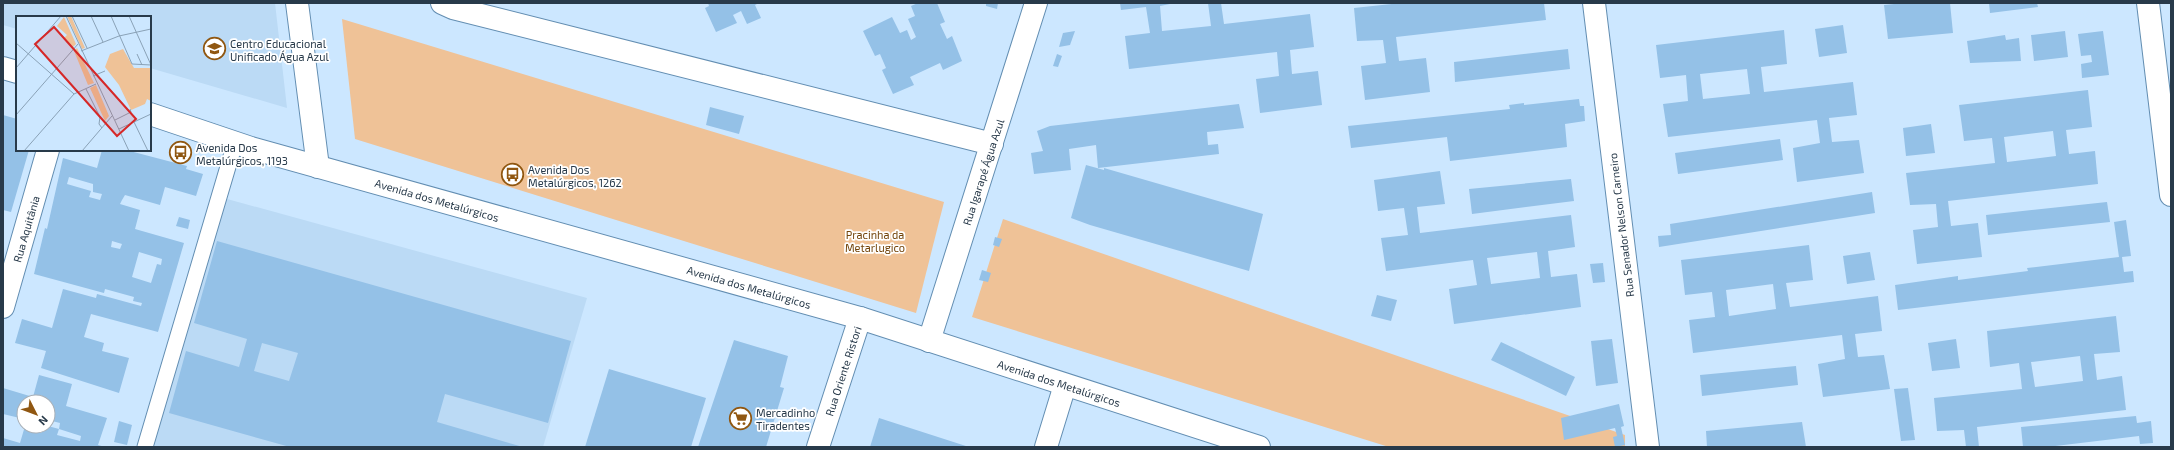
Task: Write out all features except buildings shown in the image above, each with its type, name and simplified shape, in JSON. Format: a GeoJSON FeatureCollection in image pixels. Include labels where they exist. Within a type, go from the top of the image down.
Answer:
{"type":"FeatureCollection","features":[{"type":"Feature","properties":{"kind":"street"},"geometry":{"type":"LineString","coordinates":[[297,3],[318,167]]}},
{"type":"Feature","properties":{"kind":"street"},"geometry":{"type":"LineString","coordinates":[[442,3],[461,10],[992,144]]}},
{"type":"Feature","properties":{"kind":"street","name":"Rua Igarapé Água Azul"},"geometry":{"type":"LineString","coordinates":[[929,341],[1036,3]]}},
{"type":"Feature","properties":{"kind":"street","name":"Rua Senador Nelson Carneiro"},"geometry":{"type":"LineString","coordinates":[[1594,3],[1648,447]]}},
{"type":"Feature","properties":{"kind":"street"},"geometry":{"type":"LineString","coordinates":[[2148,3],[2171,195]]}},
{"type":"Feature","properties":{"kind":"street"},"geometry":{"type":"LineString","coordinates":[[3,68],[16,72]]}},
{"type":"Feature","properties":{"kind":"street","name":"Avenida dos Metalúrgicos"},"geometry":{"type":"LineString","coordinates":[[151,114],[235,143],[318,167],[860,318],[1258,447]]}},
{"type":"Feature","properties":{"kind":"street","name":"Rua Aquitânia"},"geometry":{"type":"LineString","coordinates":[[3,307],[48,151]]}},
{"type":"Feature","properties":{"kind":"street","name":"Rua Oriente Ristori"},"geometry":{"type":"LineString","coordinates":[[818,447],[860,318]]}},
{"type":"Feature","properties":{"kind":"street"},"geometry":{"type":"LineString","coordinates":[[1046,447],[1065,385]]}},
{"type":"Feature","properties":{"kind":"lane"},"geometry":{"type":"LineString","coordinates":[[145,447],[235,143]]}},
{"type":"Feature","properties":{"kind":"shaded area","name":"Centro Educacional Unificado Água Azul"},"geometry":{"type":"Polygon","coordinates":[[[3,3],[275,3],[287,108],[151,68],[151,16],[16,16],[16,29],[3,25],[3,3]]]}},
{"type":"Feature","properties":{"kind":"shaded area"},"geometry":{"type":"Polygon","coordinates":[[[220,197],[587,298],[543,447],[147,447],[220,197]]]}},
{"type":"Feature","properties":{"kind":"green space","name":"Pracinha da Metarlugico"},"geometry":{"type":"Polygon","coordinates":[[[342,19],[944,202],[916,313],[355,139],[342,19]]]}},
{"type":"Feature","properties":{"kind":"green space"},"geometry":{"type":"Polygon","coordinates":[[[1003,219],[1625,435],[1625,447],[1389,447],[972,317],[1003,219]]]}},
{"type":"Feature","properties":{"kind":"place","name":"Centro Educacional Unificado Água Azul"},"geometry":{"type":"Point","coordinates":[215,49]}},
{"type":"Feature","properties":{"kind":"place","name":"Avenida Dos Metalúrgicos, 1193"},"geometry":{"type":"Point","coordinates":[181,153]}},
{"type":"Feature","properties":{"kind":"place","name":"Avenida Dos Metalúrgicos, 1262"},"geometry":{"type":"Point","coordinates":[512,175]}},
{"type":"Feature","properties":{"kind":"place","name":"Mercadinho Tiradentes"},"geometry":{"type":"Point","coordinates":[741,418]}}]}
